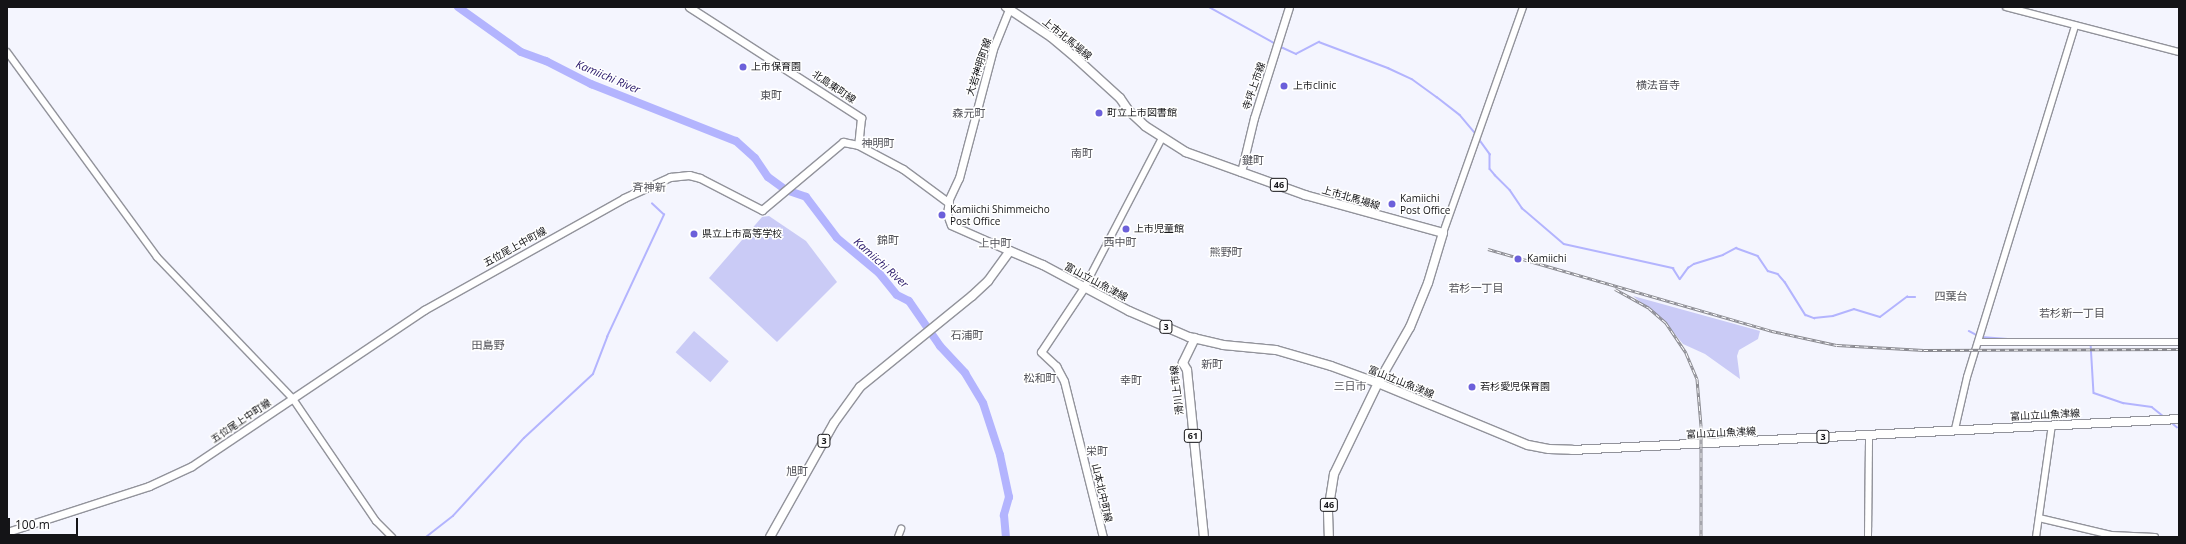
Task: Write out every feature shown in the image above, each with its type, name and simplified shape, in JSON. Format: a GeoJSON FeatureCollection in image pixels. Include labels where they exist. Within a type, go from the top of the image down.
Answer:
{"type":"FeatureCollection","features":[{"type":"Feature","properties":{"kind":"main road","name":"北島東町線"},"geometry":{"type":"LineString","coordinates":[[689,7],[861,118],[858,145]]}},
{"type":"Feature","properties":{"kind":"main road","name":"寺坪上市線"},"geometry":{"type":"LineString","coordinates":[[1241,172],[1254,118],[1289,7]]}},
{"type":"Feature","properties":{"kind":"main road","name":"上市北馬場線"},"geometry":{"type":"LineString","coordinates":[[1009,8],[1051,37],[1076,58],[1120,98],[1128,110],[1145,126],[1162,138],[1206,161],[1305,195],[1443,233]]}},
{"type":"Feature","properties":{"kind":"main road","name":"大岩神明町線"},"geometry":{"type":"LineString","coordinates":[[949,204],[959,178],[993,49],[1009,8]]}},
{"type":"Feature","properties":{"kind":"main road","name":"五位尾上中町線"},"geometry":{"type":"LineString","coordinates":[[7,532],[162,481],[192,466],[424,310],[624,198],[670,177],[689,175],[700,178],[760,209],[766,209],[820,160],[843,142],[858,145],[903,169],[949,204]]}},
{"type":"Feature","properties":{"kind":"main road"},"geometry":{"type":"LineString","coordinates":[[949,204],[947,221],[951,225],[1010,251]]}},
{"type":"Feature","properties":{"kind":"main road","name":"46"},"geometry":{"type":"LineString","coordinates":[[1329,537],[1328,512],[1334,474],[1378,383],[1410,327],[1428,284],[1443,233]]}},
{"type":"Feature","properties":{"kind":"main road","name":"富山立山魚津線"},"geometry":{"type":"LineString","coordinates":[[1010,251],[1085,286],[1129,311],[1195,338],[1223,344],[1276,350],[1378,383],[1528,445],[1549,449],[1572,450],[1869,435],[1955,429],[2179,419]]}},
{"type":"Feature","properties":{"kind":"main road","name":"3"},"geometry":{"type":"LineString","coordinates":[[770,537],[844,408],[869,377],[988,281],[1010,251]]}},
{"type":"Feature","properties":{"kind":"main road","name":"山本北中町線"},"geometry":{"type":"LineString","coordinates":[[1085,286],[1041,352],[1056,366],[1064,381],[1103,537]]}},
{"type":"Feature","properties":{"kind":"main road","name":"滑川上市線"},"geometry":{"type":"LineString","coordinates":[[1195,338],[1183,363],[1187,370],[1204,537]]}},
{"type":"Feature","properties":{"kind":"main road"},"geometry":{"type":"LineString","coordinates":[[7,532],[10,537]]}},
{"type":"Feature","properties":{"kind":"street"},"geometry":{"type":"LineString","coordinates":[[1443,233],[1523,7]]}},
{"type":"Feature","properties":{"kind":"street"},"geometry":{"type":"LineString","coordinates":[[2006,7],[2179,52]]}},
{"type":"Feature","properties":{"kind":"street"},"geometry":{"type":"LineString","coordinates":[[1955,429],[1961,398],[2075,25]]}},
{"type":"Feature","properties":{"kind":"street"},"geometry":{"type":"LineString","coordinates":[[7,52],[156,257],[293,399],[376,521],[392,537]]}},
{"type":"Feature","properties":{"kind":"street"},"geometry":{"type":"LineString","coordinates":[[1085,286],[1162,138]]}},
{"type":"Feature","properties":{"kind":"street"},"geometry":{"type":"LineString","coordinates":[[1979,342],[2179,342]]}},
{"type":"Feature","properties":{"kind":"street"},"geometry":{"type":"LineString","coordinates":[[2036,537],[2052,425]]}},
{"type":"Feature","properties":{"kind":"street"},"geometry":{"type":"LineString","coordinates":[[1868,537],[1869,435]]}},
{"type":"Feature","properties":{"kind":"street"},"geometry":{"type":"LineString","coordinates":[[2039,518],[2111,535],[2155,537]]}},
{"type":"Feature","properties":{"kind":"street"},"geometry":{"type":"LineString","coordinates":[[898,537],[901,529]]}},
{"type":"Feature","properties":{"kind":"shaded area"},"geometry":{"type":"Polygon","coordinates":[[[769,216],[806,241],[837,282],[777,342],[709,278],[762,217],[769,216]]]}},
{"type":"Feature","properties":{"kind":"shaded area"},"geometry":{"type":"Polygon","coordinates":[[[1633,296],[1760,331],[1758,339],[1739,350],[1737,356],[1740,379],[1705,354],[1683,344],[1664,321],[1633,296]]]}},
{"type":"Feature","properties":{"kind":"shaded area"},"geometry":{"type":"Polygon","coordinates":[[[694,331],[729,361],[710,382],[676,352],[694,331]]]}},
{"type":"Feature","properties":{"kind":"waterway","name":"Kamiichi River"},"geometry":{"type":"LineString","coordinates":[[458,7],[521,52],[546,61],[591,84],[736,141],[755,158],[768,177],[786,190],[806,197],[837,238],[879,273],[897,295],[909,301],[940,346],[965,373],[983,403],[1000,455],[1009,497],[1004,515],[1006,537]]}},
{"type":"Feature","properties":{"kind":"waterway"},"geometry":{"type":"LineString","coordinates":[[1209,7],[1276,44]]}},
{"type":"Feature","properties":{"kind":"waterway"},"geometry":{"type":"LineString","coordinates":[[1279,46],[1296,54],[1319,42],[1388,68],[1412,79],[1437,97],[1460,115],[1476,134]]}},
{"type":"Feature","properties":{"kind":"waterway"},"geometry":{"type":"LineString","coordinates":[[1479,139],[1490,154],[1490,169],[1510,190],[1522,208],[1564,244],[1673,268],[1680,279],[1688,268],[1694,264],[1723,255],[1736,248],[1758,256],[1768,271],[1778,274],[1785,282],[1806,315],[1814,318],[1833,316],[1854,309],[1880,317],[1907,297],[1915,297]]}},
{"type":"Feature","properties":{"kind":"waterway"},"geometry":{"type":"LineString","coordinates":[[426,537],[453,516],[524,438],[593,374],[607,337],[664,215],[652,204]]}},
{"type":"Feature","properties":{"kind":"waterway"},"geometry":{"type":"LineString","coordinates":[[1969,331],[1977,335]]}},
{"type":"Feature","properties":{"kind":"waterway"},"geometry":{"type":"LineString","coordinates":[[1981,337],[2011,339]]}},
{"type":"Feature","properties":{"kind":"waterway"},"geometry":{"type":"LineString","coordinates":[[2091,343],[2094,393],[2123,403],[2152,407],[2163,416]]}},
{"type":"Feature","properties":{"kind":"waterway"},"geometry":{"type":"LineString","coordinates":[[2171,422],[2177,427]]}},
{"type":"Feature","properties":{"kind":"railway"},"geometry":{"type":"LineString","coordinates":[[1488,249],[1772,331],[1837,345],[1924,350],[2179,349]]}},
{"type":"Feature","properties":{"kind":"railway"},"geometry":{"type":"LineString","coordinates":[[1615,289],[1649,308],[1666,323],[1686,353],[1697,379],[1701,426],[1701,537]]}},
{"type":"Feature","properties":{"kind":"place","name":"上市保育園"},"geometry":{"type":"Point","coordinates":[743,67]}},
{"type":"Feature","properties":{"kind":"place","name":"上市clinic"},"geometry":{"type":"Point","coordinates":[1284,86]}},
{"type":"Feature","properties":{"kind":"place","name":"町立上市図書館"},"geometry":{"type":"Point","coordinates":[1099,113]}},
{"type":"Feature","properties":{"kind":"place","name":"Kamiichi Post Office"},"geometry":{"type":"Point","coordinates":[1392,204]}},
{"type":"Feature","properties":{"kind":"place","name":"Kamiichi Shimmeicho Post Office"},"geometry":{"type":"Point","coordinates":[942,215]}},
{"type":"Feature","properties":{"kind":"place","name":"上市児童館"},"geometry":{"type":"Point","coordinates":[1126,229]}},
{"type":"Feature","properties":{"kind":"place","name":"県立上市高等学校"},"geometry":{"type":"Point","coordinates":[694,234]}},
{"type":"Feature","properties":{"kind":"place","name":"Kamiichi"},"geometry":{"type":"Point","coordinates":[1518,259]}},
{"type":"Feature","properties":{"kind":"place","name":"若杉愛児保育園"},"geometry":{"type":"Point","coordinates":[1472,387]}},
{"type":"Feature","properties":{"kind":"district","name":"横法音寺"},"geometry":{"type":"Point","coordinates":[1658,85]}},
{"type":"Feature","properties":{"kind":"district","name":"東町"},"geometry":{"type":"Point","coordinates":[771,95]}},
{"type":"Feature","properties":{"kind":"district","name":"森元町"},"geometry":{"type":"Point","coordinates":[969,113]}},
{"type":"Feature","properties":{"kind":"district","name":"神明町"},"geometry":{"type":"Point","coordinates":[878,143]}},
{"type":"Feature","properties":{"kind":"district","name":"南町"},"geometry":{"type":"Point","coordinates":[1082,153]}},
{"type":"Feature","properties":{"kind":"district","name":"鍵町"},"geometry":{"type":"Point","coordinates":[1253,160]}},
{"type":"Feature","properties":{"kind":"district","name":"斉神新"},"geometry":{"type":"Point","coordinates":[649,187]}},
{"type":"Feature","properties":{"kind":"district","name":"錦町"},"geometry":{"type":"Point","coordinates":[888,240]}},
{"type":"Feature","properties":{"kind":"district","name":"西中町"},"geometry":{"type":"Point","coordinates":[1120,242]}},
{"type":"Feature","properties":{"kind":"district","name":"上中町"},"geometry":{"type":"Point","coordinates":[995,243]}},
{"type":"Feature","properties":{"kind":"district","name":"熊野町"},"geometry":{"type":"Point","coordinates":[1226,252]}},
{"type":"Feature","properties":{"kind":"district","name":"若杉一丁目"},"geometry":{"type":"Point","coordinates":[1476,288]}},
{"type":"Feature","properties":{"kind":"district","name":"四葉台"},"geometry":{"type":"Point","coordinates":[1951,296]}},
{"type":"Feature","properties":{"kind":"district","name":"若杉新一丁目"},"geometry":{"type":"Point","coordinates":[2072,313]}},
{"type":"Feature","properties":{"kind":"district","name":"石浦町"},"geometry":{"type":"Point","coordinates":[967,335]}},
{"type":"Feature","properties":{"kind":"district","name":"田島野"},"geometry":{"type":"Point","coordinates":[488,345]}},
{"type":"Feature","properties":{"kind":"district","name":"新町"},"geometry":{"type":"Point","coordinates":[1212,364]}},
{"type":"Feature","properties":{"kind":"district","name":"松和町"},"geometry":{"type":"Point","coordinates":[1040,378]}},
{"type":"Feature","properties":{"kind":"district","name":"幸町"},"geometry":{"type":"Point","coordinates":[1131,380]}},
{"type":"Feature","properties":{"kind":"district","name":"三日市"},"geometry":{"type":"Point","coordinates":[1350,386]}},
{"type":"Feature","properties":{"kind":"district","name":"栄町"},"geometry":{"type":"Point","coordinates":[1097,451]}},
{"type":"Feature","properties":{"kind":"district","name":"旭町"},"geometry":{"type":"Point","coordinates":[797,471]}}]}
